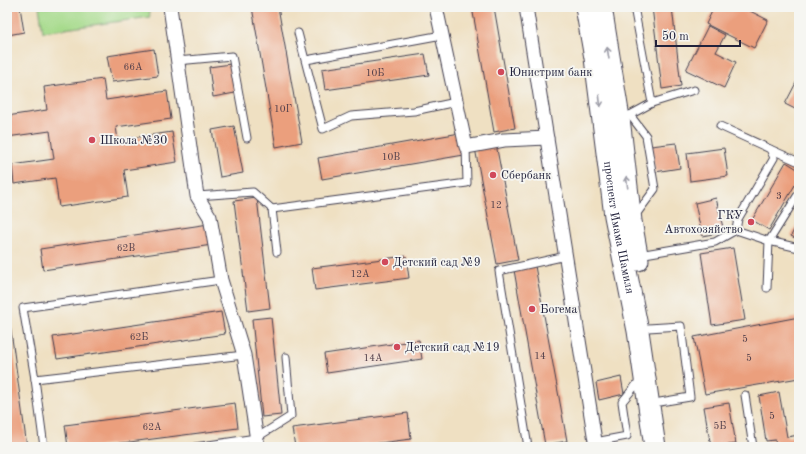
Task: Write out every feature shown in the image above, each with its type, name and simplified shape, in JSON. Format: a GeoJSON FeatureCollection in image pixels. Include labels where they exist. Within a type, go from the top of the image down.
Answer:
{"type":"FeatureCollection","features":[{"type":"Feature","properties":{"kind":"main road","name":"проспект Имама Шамиля"},"geometry":{"type":"LineString","coordinates":[[586,7],[595,58],[615,216],[638,331],[655,447]]}},
{"type":"Feature","properties":{"kind":"main road","name":"проспект Имама Шамиля"},"geometry":{"type":"LineString","coordinates":[[601,7],[625,116],[631,221],[666,447]]}},
{"type":"Feature","properties":{"kind":"street"},"geometry":{"type":"LineString","coordinates":[[170,7],[197,196],[210,217],[221,280],[244,355],[257,442]]}},
{"type":"Feature","properties":{"kind":"street"},"geometry":{"type":"LineString","coordinates":[[436,7],[466,147],[504,140],[547,138]]}},
{"type":"Feature","properties":{"kind":"street"},"geometry":{"type":"LineString","coordinates":[[526,7],[596,444]]}},
{"type":"Feature","properties":{"kind":"lane"},"geometry":{"type":"LineString","coordinates":[[634,7],[652,103]]}},
{"type":"Feature","properties":{"kind":"lane"},"geometry":{"type":"LineString","coordinates":[[298,32],[323,129],[351,116],[414,111],[456,102]]}},
{"type":"Feature","properties":{"kind":"lane"},"geometry":{"type":"LineString","coordinates":[[306,60],[442,35]]}},
{"type":"Feature","properties":{"kind":"lane"},"geometry":{"type":"LineString","coordinates":[[177,61],[232,56],[247,138]]}},
{"type":"Feature","properties":{"kind":"lane"},"geometry":{"type":"LineString","coordinates":[[625,116],[652,103],[694,90]]}},
{"type":"Feature","properties":{"kind":"lane"},"geometry":{"type":"LineString","coordinates":[[720,126],[799,162]]}},
{"type":"Feature","properties":{"kind":"lane"},"geometry":{"type":"LineString","coordinates":[[272,208],[467,183],[466,147]]}},
{"type":"Feature","properties":{"kind":"lane"},"geometry":{"type":"LineString","coordinates":[[736,230],[738,219],[774,158],[770,149]]}},
{"type":"Feature","properties":{"kind":"lane"},"geometry":{"type":"LineString","coordinates":[[197,196],[253,192],[272,208],[277,252]]}},
{"type":"Feature","properties":{"kind":"lane"},"geometry":{"type":"LineString","coordinates":[[767,288],[770,241],[799,193]]}},
{"type":"Feature","properties":{"kind":"lane"},"geometry":{"type":"LineString","coordinates":[[637,255],[715,242],[736,230],[770,241],[799,248]]}},
{"type":"Feature","properties":{"kind":"lane"},"geometry":{"type":"LineString","coordinates":[[528,447],[499,270],[566,256]]}},
{"type":"Feature","properties":{"kind":"lane"},"geometry":{"type":"LineString","coordinates":[[44,447],[24,308],[221,280]]}},
{"type":"Feature","properties":{"kind":"lane"},"geometry":{"type":"LineString","coordinates":[[648,328],[681,326],[690,397],[660,402]]}},
{"type":"Feature","properties":{"kind":"lane"},"geometry":{"type":"LineString","coordinates":[[35,379],[244,355]]}},
{"type":"Feature","properties":{"kind":"lane"},"geometry":{"type":"LineString","coordinates":[[196,447],[257,442],[291,416],[286,357]]}},
{"type":"Feature","properties":{"kind":"lane"},"geometry":{"type":"LineString","coordinates":[[596,444],[627,436],[622,402],[644,376]]}},
{"type":"Feature","properties":{"kind":"lane"},"geometry":{"type":"LineString","coordinates":[[745,395],[753,447]]}},
{"type":"Feature","properties":{"kind":"green space"},"geometry":{"type":"Polygon","coordinates":[[[39,7],[149,7],[150,17],[43,32],[39,7]]]}},
{"type":"Feature","properties":{"kind":"building"},"geometry":{"type":"Polygon","coordinates":[[[7,7],[20,7],[24,32],[8,35],[7,7]]]}},
{"type":"Feature","properties":{"kind":"building"},"geometry":{"type":"Polygon","coordinates":[[[252,7],[278,7],[302,142],[276,147],[252,7]]]}},
{"type":"Feature","properties":{"kind":"building"},"geometry":{"type":"Polygon","coordinates":[[[472,7],[494,7],[515,128],[494,132],[472,7]]]}},
{"type":"Feature","properties":{"kind":"building"},"geometry":{"type":"Polygon","coordinates":[[[652,7],[672,7],[681,86],[662,89],[652,7]]]}},
{"type":"Feature","properties":{"kind":"building"},"geometry":{"type":"Polygon","coordinates":[[[714,7],[742,7],[768,20],[754,48],[706,24],[714,7]]]}},
{"type":"Feature","properties":{"kind":"building"},"geometry":{"type":"Polygon","coordinates":[[[708,26],[725,35],[716,52],[736,62],[724,88],[686,70],[708,26]]]}},
{"type":"Feature","properties":{"kind":"building"},"geometry":{"type":"Polygon","coordinates":[[[154,49],[158,76],[112,82],[107,56],[154,49]]]}},
{"type":"Feature","properties":{"kind":"building"},"geometry":{"type":"Polygon","coordinates":[[[425,54],[429,75],[325,90],[322,69],[425,54]]]}},
{"type":"Feature","properties":{"kind":"building"},"geometry":{"type":"Polygon","coordinates":[[[231,64],[235,93],[213,97],[209,67],[231,64]]]}},
{"type":"Feature","properties":{"kind":"building"},"geometry":{"type":"Polygon","coordinates":[[[799,77],[799,111],[785,104],[799,77]]]}},
{"type":"Feature","properties":{"kind":"building"},"geometry":{"type":"Polygon","coordinates":[[[103,79],[106,100],[167,91],[171,119],[116,127],[118,140],[172,132],[177,162],[124,170],[128,197],[59,207],[55,178],[14,184],[12,165],[54,159],[50,131],[7,137],[7,116],[47,110],[44,87],[103,79]]]}},
{"type":"Feature","properties":{"kind":"building"},"geometry":{"type":"Polygon","coordinates":[[[234,126],[243,173],[220,177],[212,130],[234,126]]]}},
{"type":"Feature","properties":{"kind":"building"},"geometry":{"type":"Polygon","coordinates":[[[460,133],[464,155],[322,179],[318,158],[460,133]]]}},
{"type":"Feature","properties":{"kind":"building"},"geometry":{"type":"Polygon","coordinates":[[[676,143],[680,168],[655,172],[651,146],[676,143]]]}},
{"type":"Feature","properties":{"kind":"building"},"geometry":{"type":"Polygon","coordinates":[[[496,144],[518,260],[497,264],[475,148],[496,144]]]}},
{"type":"Feature","properties":{"kind":"building"},"geometry":{"type":"Polygon","coordinates":[[[724,148],[728,176],[690,181],[687,153],[724,148]]]}},
{"type":"Feature","properties":{"kind":"building"},"geometry":{"type":"Polygon","coordinates":[[[786,162],[799,170],[799,178],[769,230],[752,220],[786,162]]]}},
{"type":"Feature","properties":{"kind":"building"},"geometry":{"type":"Polygon","coordinates":[[[257,198],[270,308],[248,311],[234,201],[257,198]]]}},
{"type":"Feature","properties":{"kind":"building"},"geometry":{"type":"Polygon","coordinates":[[[716,198],[724,232],[702,236],[695,203],[716,198]]]}},
{"type":"Feature","properties":{"kind":"building"},"geometry":{"type":"Polygon","coordinates":[[[799,220],[799,240],[791,236],[799,220]]]}},
{"type":"Feature","properties":{"kind":"building"},"geometry":{"type":"Polygon","coordinates":[[[209,224],[212,245],[43,270],[40,249],[209,224]]]}},
{"type":"Feature","properties":{"kind":"building"},"geometry":{"type":"Polygon","coordinates":[[[733,248],[745,320],[712,325],[701,253],[733,248]]]}},
{"type":"Feature","properties":{"kind":"building"},"geometry":{"type":"Polygon","coordinates":[[[406,256],[409,278],[315,290],[312,268],[406,256]]]}},
{"type":"Feature","properties":{"kind":"building"},"geometry":{"type":"Polygon","coordinates":[[[535,266],[567,441],[545,445],[514,270],[535,266]]]}},
{"type":"Feature","properties":{"kind":"building"},"geometry":{"type":"Polygon","coordinates":[[[8,309],[27,447],[7,447],[8,309]]]}},
{"type":"Feature","properties":{"kind":"building"},"geometry":{"type":"Polygon","coordinates":[[[221,312],[225,334],[57,359],[53,337],[221,312]]]}},
{"type":"Feature","properties":{"kind":"building"},"geometry":{"type":"Polygon","coordinates":[[[271,317],[281,415],[262,417],[252,319],[271,317]]]}},
{"type":"Feature","properties":{"kind":"building"},"geometry":{"type":"Polygon","coordinates":[[[799,317],[799,378],[705,394],[694,337],[799,317]]]}},
{"type":"Feature","properties":{"kind":"building"},"geometry":{"type":"Polygon","coordinates":[[[419,340],[422,359],[327,373],[324,354],[419,340]]]}},
{"type":"Feature","properties":{"kind":"building"},"geometry":{"type":"Polygon","coordinates":[[[621,377],[624,394],[599,400],[596,383],[621,377]]]}},
{"type":"Feature","properties":{"kind":"building"},"geometry":{"type":"Polygon","coordinates":[[[779,392],[787,437],[799,435],[799,447],[776,447],[775,440],[766,441],[759,396],[779,392]]]}},
{"type":"Feature","properties":{"kind":"building"},"geometry":{"type":"Polygon","coordinates":[[[235,403],[238,428],[91,447],[68,447],[65,425],[235,403]]]}},
{"type":"Feature","properties":{"kind":"building"},"geometry":{"type":"Polygon","coordinates":[[[729,403],[736,444],[711,447],[704,407],[729,403]]]}},
{"type":"Feature","properties":{"kind":"building"},"geometry":{"type":"Polygon","coordinates":[[[408,413],[411,439],[349,447],[295,447],[292,428],[408,413]]]}},
{"type":"Feature","properties":{"kind":"place","name":"Юнистрим банк"},"geometry":{"type":"Point","coordinates":[501,72]}},
{"type":"Feature","properties":{"kind":"place","name":"Школа №30"},"geometry":{"type":"Point","coordinates":[92,140]}},
{"type":"Feature","properties":{"kind":"place","name":"Сбербанк"},"geometry":{"type":"Point","coordinates":[493,175]}},
{"type":"Feature","properties":{"kind":"place","name":"ГКУ Автохозяйство"},"geometry":{"type":"Point","coordinates":[751,222]}},
{"type":"Feature","properties":{"kind":"place","name":"Детский сад №9"},"geometry":{"type":"Point","coordinates":[385,262]}},
{"type":"Feature","properties":{"kind":"place","name":"Богема"},"geometry":{"type":"Point","coordinates":[532,309]}},
{"type":"Feature","properties":{"kind":"place","name":"Детский сад №19"},"geometry":{"type":"Point","coordinates":[397,347]}}]}
